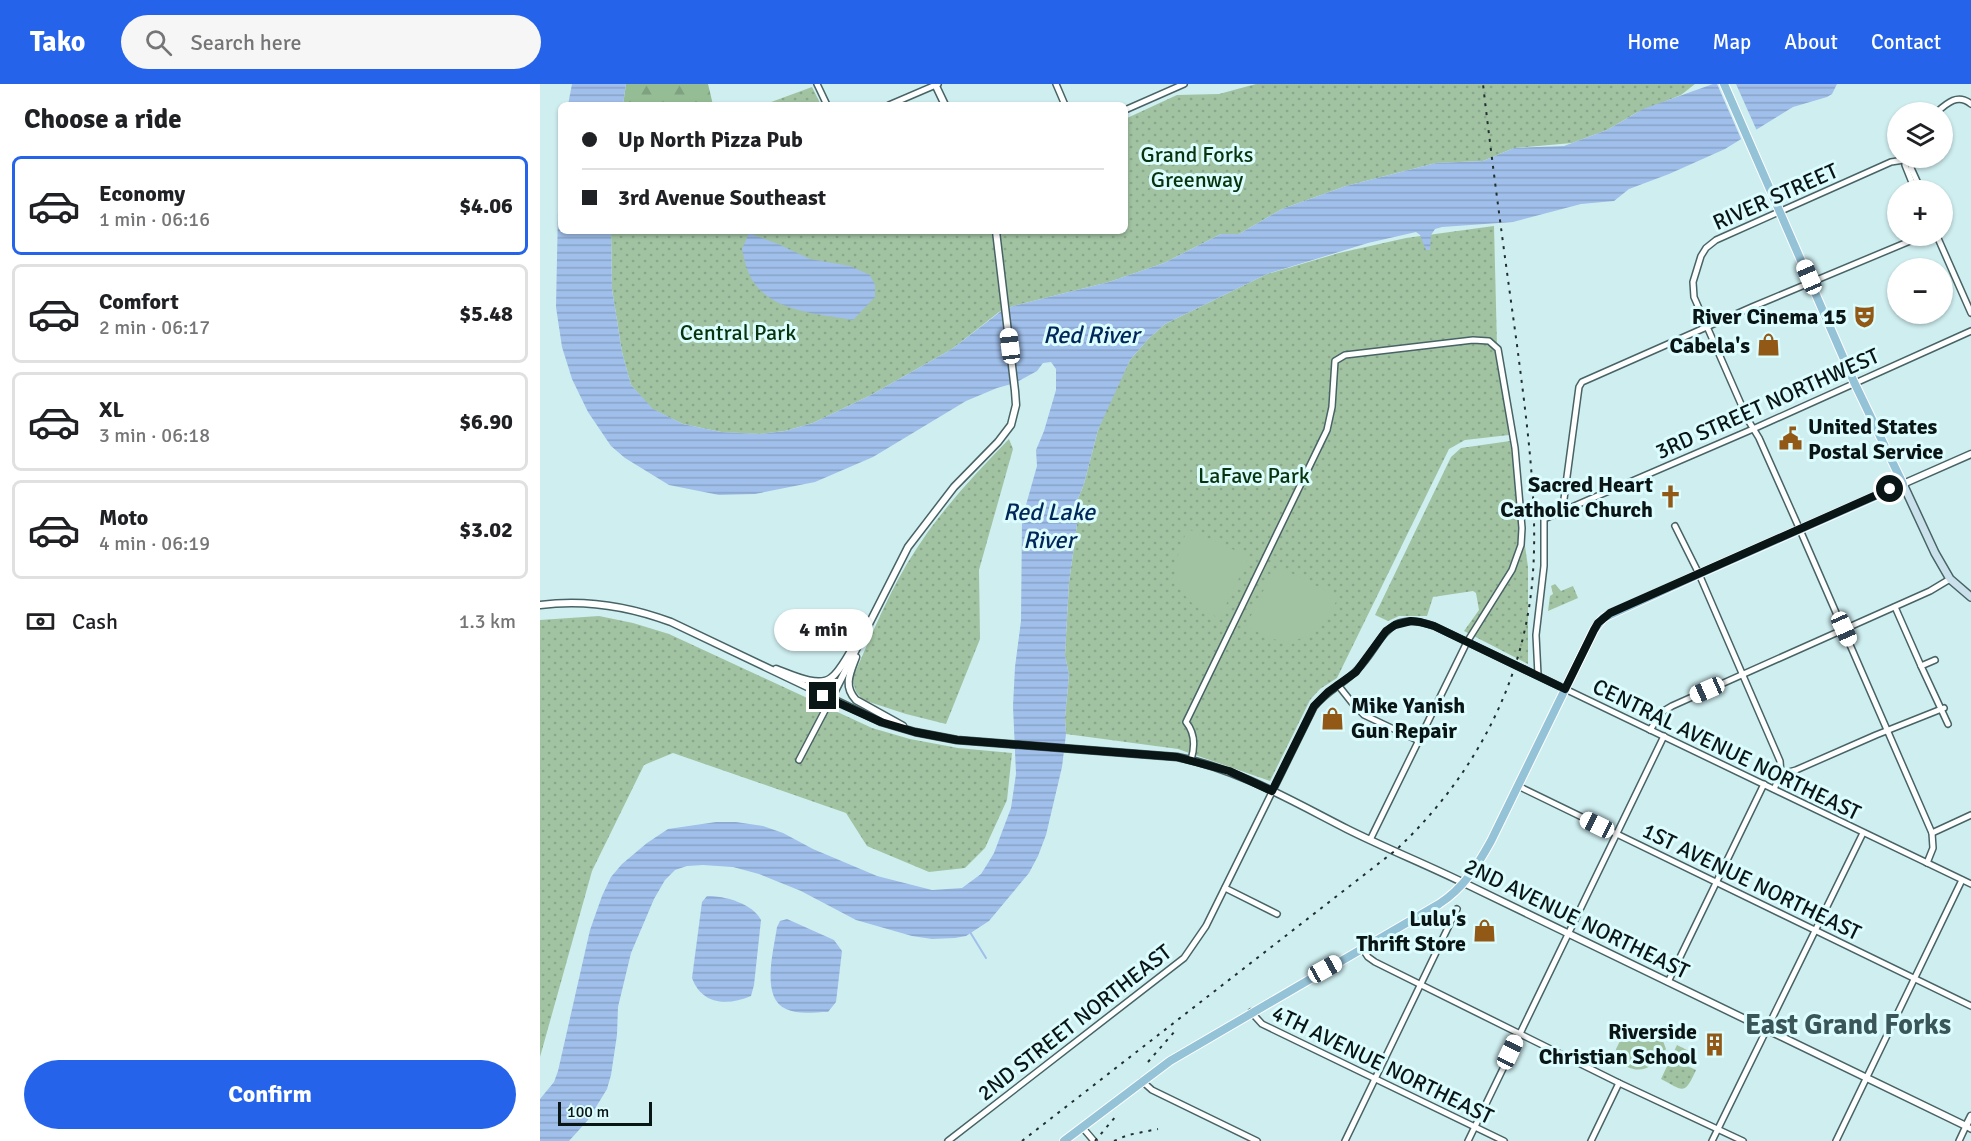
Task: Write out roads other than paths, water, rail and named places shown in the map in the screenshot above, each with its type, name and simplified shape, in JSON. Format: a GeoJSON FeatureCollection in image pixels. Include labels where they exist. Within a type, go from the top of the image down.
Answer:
{"type":"FeatureCollection","features":[{"type":"Feature","properties":{"kind":"main road"},"geometry":{"type":"LineString","coordinates":[[1724,84],[1854,382],[1935,554],[1950,579],[1971,597]]}},
{"type":"Feature","properties":{"kind":"main road"},"geometry":{"type":"LineString","coordinates":[[1064,1141],[1179,1055],[1439,904],[1464,883],[1491,841],[1594,630],[1604,618],[1903,484]]}},
{"type":"Feature","properties":{"kind":"street"},"geometry":{"type":"LineString","coordinates":[[817,84],[826,102]]}},
{"type":"Feature","properties":{"kind":"street"},"geometry":{"type":"LineString","coordinates":[[896,102],[936,84],[944,102]]}},
{"type":"Feature","properties":{"kind":"street"},"geometry":{"type":"LineString","coordinates":[[1056,84],[1064,102]]}},
{"type":"Feature","properties":{"kind":"street"},"geometry":{"type":"LineString","coordinates":[[1128,109],[1184,84]]}},
{"type":"Feature","properties":{"kind":"street"},"geometry":{"type":"LineString","coordinates":[[1950,102],[1957,98],[1967,100],[1971,104]]}},
{"type":"Feature","properties":{"kind":"street","name":"RIVER STREET"},"geometry":{"type":"LineString","coordinates":[[1887,164],[1716,240],[1703,252],[1692,287],[1706,327],[1759,438],[1932,833]]}},
{"type":"Feature","properties":{"kind":"street"},"geometry":{"type":"LineString","coordinates":[[799,760],[908,547],[954,487],[1011,425],[1016,405],[1015,391],[996,234]]}},
{"type":"Feature","properties":{"kind":"street"},"geometry":{"type":"LineString","coordinates":[[1564,510],[1579,387],[1582,382],[1898,246]]}},
{"type":"Feature","properties":{"kind":"street"},"geometry":{"type":"LineString","coordinates":[[1941,246],[1971,313]]}},
{"type":"Feature","properties":{"kind":"street","name":"3RD STREET NORTHWEST"},"geometry":{"type":"LineString","coordinates":[[1538,675],[1536,635],[1544,566],[1544,519],[1753,429],[1971,331]]}},
{"type":"Feature","properties":{"kind":"street"},"geometry":{"type":"LineString","coordinates":[[1191,760],[1193,739],[1186,722],[1327,430],[1335,361],[1345,355],[1389,348],[1473,340],[1489,341],[1498,349],[1515,448],[1522,528],[1521,545],[1512,570],[1467,642],[1370,840]]}},
{"type":"Feature","properties":{"kind":"street"},"geometry":{"type":"LineString","coordinates":[[1903,484],[1971,454]]}},
{"type":"Feature","properties":{"kind":"street"},"geometry":{"type":"LineString","coordinates":[[1676,526],[1778,754],[1781,774],[1774,789]]}},
{"type":"Feature","properties":{"kind":"street"},"geometry":{"type":"LineString","coordinates":[[1650,730],[1658,716],[1665,710],[1930,591],[1950,579]]}},
{"type":"Feature","properties":{"kind":"street"},"geometry":{"type":"LineString","coordinates":[[540,605],[591,603],[650,614],[671,621],[831,699],[882,718]]}},
{"type":"Feature","properties":{"kind":"street"},"geometry":{"type":"LineString","coordinates":[[1895,607],[1948,724]]}},
{"type":"Feature","properties":{"kind":"street","name":"CENTRAL AVENUE NORTHEAST"},"geometry":{"type":"LineString","coordinates":[[1402,623],[1425,623],[1467,642],[1971,884]]}},
{"type":"Feature","properties":{"kind":"street","name":"2ND STREET NORTHEAST"},"geometry":{"type":"LineString","coordinates":[[948,1141],[1174,967],[1200,937],[1314,706],[1361,666],[1386,631],[1402,623]]}},
{"type":"Feature","properties":{"kind":"street"},"geometry":{"type":"LineString","coordinates":[[756,663],[817,682],[825,681],[838,670],[864,633]]}},
{"type":"Feature","properties":{"kind":"street"},"geometry":{"type":"LineString","coordinates":[[864,633],[848,686],[855,700],[882,718]]}},
{"type":"Feature","properties":{"kind":"street"},"geometry":{"type":"LineString","coordinates":[[1921,666],[1935,660]]}},
{"type":"Feature","properties":{"kind":"street"},"geometry":{"type":"LineString","coordinates":[[1338,685],[1364,715],[1419,741]]}},
{"type":"Feature","properties":{"kind":"street"},"geometry":{"type":"LineString","coordinates":[[1781,774],[1796,770],[1887,730],[1942,709]]}},
{"type":"Feature","properties":{"kind":"street","name":"2ND AVENUE NORTHEAST"},"geometry":{"type":"LineString","coordinates":[[882,718],[915,732],[957,740],[1191,760],[1229,771],[1968,1128]]}},
{"type":"Feature","properties":{"kind":"street"},"geometry":{"type":"LineString","coordinates":[[1468,1141],[1664,736]]}},
{"type":"Feature","properties":{"kind":"street"},"geometry":{"type":"LineString","coordinates":[[1668,982],[1764,784]]}},
{"type":"Feature","properties":{"kind":"street","name":"1ST AVENUE NORTHEAST"},"geometry":{"type":"LineString","coordinates":[[1518,786],[1971,1006]]}},
{"type":"Feature","properties":{"kind":"street"},"geometry":{"type":"LineString","coordinates":[[1927,863],[1933,848],[1932,833],[1971,815]]}},
{"type":"Feature","properties":{"kind":"street"},"geometry":{"type":"LineString","coordinates":[[1712,1141],[1863,833]]}},
{"type":"Feature","properties":{"kind":"street"},"geometry":{"type":"LineString","coordinates":[[1836,1141],[1962,880]]}},
{"type":"Feature","properties":{"kind":"street"},"geometry":{"type":"LineString","coordinates":[[1225,888],[1278,914]]}},
{"type":"Feature","properties":{"kind":"street"},"geometry":{"type":"LineString","coordinates":[[1345,1141],[1457,909]]}},
{"type":"Feature","properties":{"kind":"street"},"geometry":{"type":"LineString","coordinates":[[1362,948],[1375,962],[1619,1083],[1743,1141]]}},
{"type":"Feature","properties":{"kind":"street","name":"4TH AVENUE NORTHEAST"},"geometry":{"type":"LineString","coordinates":[[1251,1012],[1262,1024],[1504,1141]]}},
{"type":"Feature","properties":{"kind":"street"},"geometry":{"type":"LineString","coordinates":[[1142,1081],[1152,1090],[1257,1141]]}},
{"type":"Feature","properties":{"kind":"street"},"geometry":{"type":"LineString","coordinates":[[1591,1141],[1619,1083]]}},
{"type":"Feature","properties":{"kind":"street"},"geometry":{"type":"LineString","coordinates":[[1959,1141],[1968,1128],[1971,1116]]}},
{"type":"Feature","properties":{"kind":"street"},"geometry":{"type":"LineString","coordinates":[[1082,1127],[1094,1141]]}},
{"type":"Feature","properties":{"kind":"water"},"geometry":{"type":"Polygon","coordinates":[[[572,84],[626,84],[623,102],[569,102],[572,84]]]}},
{"type":"Feature","properties":{"kind":"water","name":"Red River"},"geometry":{"type":"Polygon","coordinates":[[[1713,84],[1837,84],[1832,94],[1827,97],[1793,107],[1725,149],[1629,189],[1614,201],[1581,204],[1513,222],[1442,227],[1435,229],[1431,235],[1430,250],[1426,250],[1420,235],[1416,232],[1368,243],[1267,274],[1165,324],[1130,360],[1098,430],[1084,484],[1077,501],[1077,525],[1069,582],[1065,655],[1069,675],[1062,767],[1046,835],[1029,873],[989,921],[966,936],[932,939],[912,936],[856,920],[801,891],[759,874],[733,867],[703,865],[687,866],[675,870],[665,880],[654,899],[631,953],[618,1007],[617,1035],[607,1089],[588,1120],[569,1141],[540,1141],[540,1099],[554,1082],[558,1071],[590,930],[602,896],[611,877],[622,864],[668,829],[716,822],[763,826],[877,876],[932,890],[962,888],[981,874],[994,853],[1011,808],[1016,774],[1013,706],[1021,621],[1022,519],[1037,466],[1036,450],[1056,390],[1056,369],[1051,362],[1043,363],[1037,371],[1015,383],[966,401],[873,457],[815,482],[755,494],[719,495],[669,485],[625,458],[611,446],[588,412],[572,379],[562,347],[556,307],[558,210],[558,234],[611,234],[612,289],[622,352],[631,385],[653,409],[683,424],[721,432],[760,434],[785,431],[813,423],[871,395],[952,349],[1000,312],[1013,306],[1109,282],[1164,263],[1221,234],[1239,234],[1282,209],[1346,186],[1436,163],[1483,161],[1514,148],[1564,146],[1607,130],[1643,109],[1713,84]]]}},
{"type":"Feature","properties":{"kind":"water"},"geometry":{"type":"Polygon","coordinates":[[[749,234],[752,234],[810,259],[850,266],[870,275],[875,285],[875,297],[853,320],[810,313],[781,304],[758,288],[750,276],[742,249],[749,234]]]}},
{"type":"Feature","properties":{"kind":"water"},"geometry":{"type":"Polygon","coordinates":[[[707,896],[722,897],[745,905],[761,920],[751,996],[733,1001],[716,1001],[702,994],[692,978],[702,902],[707,896]]]}},
{"type":"Feature","properties":{"kind":"water"},"geometry":{"type":"Polygon","coordinates":[[[787,919],[834,940],[842,951],[836,1002],[828,1012],[791,1011],[778,1003],[773,995],[771,972],[777,927],[780,921],[787,919]]]}},
{"type":"Feature","properties":{"kind":"waterway"},"geometry":{"type":"LineString","coordinates":[[970,932],[986,958]]}},
{"type":"Feature","properties":{"kind":"railway"},"geometry":{"type":"LineString","coordinates":[[1022,1141],[1396,850],[1424,822],[1472,758],[1507,688],[1520,651],[1528,612],[1533,572],[1534,517],[1524,400],[1483,84]]}},
{"type":"Feature","properties":{"kind":"railway"},"geometry":{"type":"LineString","coordinates":[[1148,1062],[1175,1031]]}},
{"type":"Feature","properties":{"kind":"railway"},"geometry":{"type":"LineString","coordinates":[[1095,1141],[1116,1116]]}},
{"type":"Feature","properties":{"kind":"railway"},"geometry":{"type":"LineString","coordinates":[[1114,1141],[1128,1135],[1158,1129]]}},
{"type":"Feature","properties":{"kind":"place","name":"River Cinema 15"},"geometry":{"type":"Point","coordinates":[1865,316]}},
{"type":"Feature","properties":{"kind":"place","name":"Cabela's"},"geometry":{"type":"Point","coordinates":[1768,345]}},
{"type":"Feature","properties":{"kind":"place","name":"United States Postal Service"},"geometry":{"type":"Point","coordinates":[1790,439]}},
{"type":"Feature","properties":{"kind":"place","name":"Sacred Heart Catholic Church"},"geometry":{"type":"Point","coordinates":[1671,497]}},
{"type":"Feature","properties":{"kind":"place","name":"Mike Yanish Gun Repair"},"geometry":{"type":"Point","coordinates":[1333,718]}},
{"type":"Feature","properties":{"kind":"place","name":"Lulu's Thrift Store"},"geometry":{"type":"Point","coordinates":[1484,931]}},
{"type":"Feature","properties":{"kind":"place","name":"Riverside Christian School"},"geometry":{"type":"Point","coordinates":[1715,1044]}},
{"type":"Feature","properties":{"kind":"district","name":"East Grand Forks"},"geometry":{"type":"Point","coordinates":[1848,1024]}},
{"type":"Feature","properties":{"kind":"park label","name":"Grand Forks Greenway"},"geometry":{"type":"Point","coordinates":[1197,166]}},
{"type":"Feature","properties":{"kind":"park label","name":"Central Park"},"geometry":{"type":"Point","coordinates":[738,332]}},
{"type":"Feature","properties":{"kind":"park label","name":"LaFave Park"},"geometry":{"type":"Point","coordinates":[1254,475]}},
{"type":"Feature","properties":{"kind":"water label","name":"Red Lake River"},"geometry":{"type":"Point","coordinates":[1049,526]}}]}
